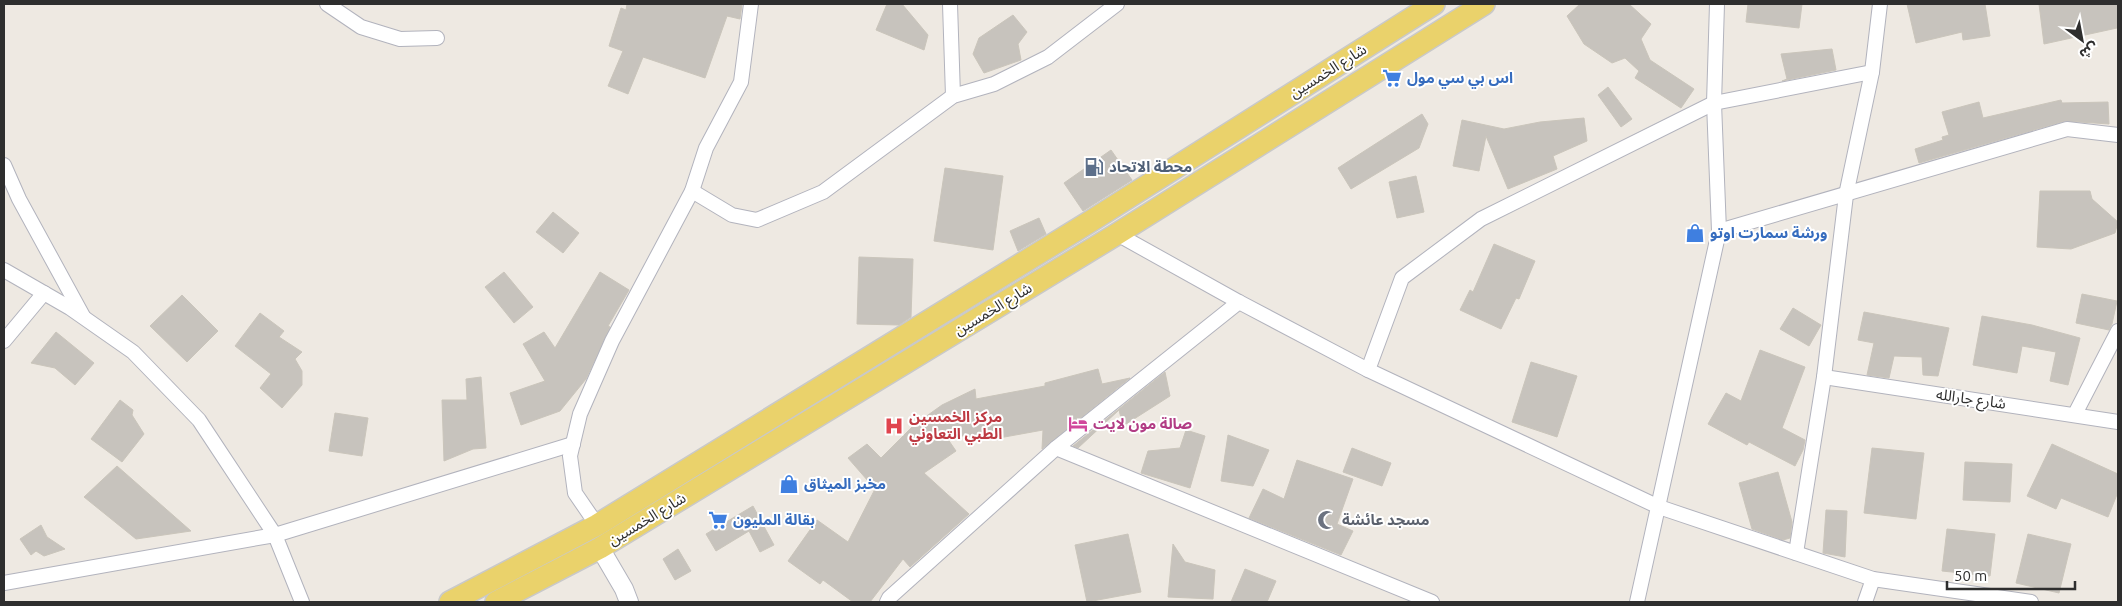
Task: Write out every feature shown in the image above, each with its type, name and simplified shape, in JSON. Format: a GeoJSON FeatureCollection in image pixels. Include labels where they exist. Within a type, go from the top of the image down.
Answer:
{"type":"FeatureCollection","features":[{"type":"Feature","properties":{"kind":"main road","name":"شارع الخمسين"},"geometry":{"type":"LineString","coordinates":[[450,602],[597,524],[1171,170],[1434,4]]}},
{"type":"Feature","properties":{"kind":"main road","name":"شارع الخمسين"},"geometry":{"type":"LineString","coordinates":[[496,602],[600,548],[1117,234],[1484,4]]}},
{"type":"Feature","properties":{"kind":"main road"},"geometry":{"type":"LineString","coordinates":[[1171,170],[1184,191]]}},
{"type":"Feature","properties":{"kind":"street"},"geometry":{"type":"LineString","coordinates":[[327,4],[361,27],[400,39],[437,38]]}},
{"type":"Feature","properties":{"kind":"street"},"geometry":{"type":"LineString","coordinates":[[597,524],[575,493],[570,456],[580,414],[612,341],[692,191],[706,148],[741,82],[751,4]]}},
{"type":"Feature","properties":{"kind":"street"},"geometry":{"type":"LineString","coordinates":[[950,4],[953,96]]}},
{"type":"Feature","properties":{"kind":"street"},"geometry":{"type":"LineString","coordinates":[[692,191],[732,215],[757,220],[823,192],[953,96],[994,84],[1048,57],[1117,4]]}},
{"type":"Feature","properties":{"kind":"street"},"geometry":{"type":"LineString","coordinates":[[1637,602],[1718,230],[1714,103],[1716,4]]}},
{"type":"Feature","properties":{"kind":"street"},"geometry":{"type":"LineString","coordinates":[[1796,553],[1824,377],[1846,195],[1872,72],[1880,4]]}},
{"type":"Feature","properties":{"kind":"street"},"geometry":{"type":"LineString","coordinates":[[1368,370],[1402,278],[1481,219],[1714,103],[1872,72]]}},
{"type":"Feature","properties":{"kind":"street"},"geometry":{"type":"LineString","coordinates":[[1718,230],[1846,195],[2067,129],[2118,135]]}},
{"type":"Feature","properties":{"kind":"street"},"geometry":{"type":"LineString","coordinates":[[4,165],[19,199],[84,319]]}},
{"type":"Feature","properties":{"kind":"street"},"geometry":{"type":"LineString","coordinates":[[1117,234],[1368,370],[1659,507],[1874,579],[2031,602]]}},
{"type":"Feature","properties":{"kind":"street"},"geometry":{"type":"LineString","coordinates":[[4,270],[44,293],[133,352],[199,420],[275,535],[302,602]]}},
{"type":"Feature","properties":{"kind":"street"},"geometry":{"type":"LineString","coordinates":[[4,341],[44,293]]}},
{"type":"Feature","properties":{"kind":"street"},"geometry":{"type":"LineString","coordinates":[[893,601],[1056,448],[1240,302]]}},
{"type":"Feature","properties":{"kind":"street"},"geometry":{"type":"LineString","coordinates":[[2075,414],[2118,330]]}},
{"type":"Feature","properties":{"kind":"street","name":"شارع جارالله"},"geometry":{"type":"LineString","coordinates":[[1824,377],[2118,422]]}},
{"type":"Feature","properties":{"kind":"street"},"geometry":{"type":"LineString","coordinates":[[4,582],[275,535],[573,444]]}},
{"type":"Feature","properties":{"kind":"street"},"geometry":{"type":"LineString","coordinates":[[1056,448],[1432,602]]}},
{"type":"Feature","properties":{"kind":"street"},"geometry":{"type":"LineString","coordinates":[[600,548],[624,589],[629,602]]}},
{"type":"Feature","properties":{"kind":"street"},"geometry":{"type":"LineString","coordinates":[[1865,602],[1874,579]]}},
{"type":"Feature","properties":{"kind":"building"},"geometry":{"type":"Polygon","coordinates":[[[627,4],[742,4],[740,19],[727,16],[705,78],[643,57],[628,94],[608,86],[623,51],[609,46],[621,8],[626,10],[627,4]]]}},
{"type":"Feature","properties":{"kind":"building"},"geometry":{"type":"Polygon","coordinates":[[[887,4],[902,4],[928,35],[924,50],[876,30],[887,4]]]}},
{"type":"Feature","properties":{"kind":"building"},"geometry":{"type":"Polygon","coordinates":[[[1580,4],[1629,4],[1651,24],[1641,39],[1650,60],[1694,89],[1681,108],[1635,78],[1639,71],[1625,58],[1612,63],[1584,44],[1567,16],[1580,4]]]}},
{"type":"Feature","properties":{"kind":"building"},"geometry":{"type":"Polygon","coordinates":[[[1748,4],[1802,4],[1799,28],[1746,22],[1748,4]]]}},
{"type":"Feature","properties":{"kind":"building"},"geometry":{"type":"Polygon","coordinates":[[[1907,4],[1985,4],[1990,36],[1963,40],[1962,32],[1916,43],[1907,4]]]}},
{"type":"Feature","properties":{"kind":"building"},"geometry":{"type":"Polygon","coordinates":[[[2039,4],[2118,4],[2117,28],[2044,44],[2039,4]]]}},
{"type":"Feature","properties":{"kind":"building"},"geometry":{"type":"Polygon","coordinates":[[[1013,15],[1027,32],[1018,44],[1021,60],[984,73],[973,54],[979,38],[1013,15]]]}},
{"type":"Feature","properties":{"kind":"building"},"geometry":{"type":"Polygon","coordinates":[[[1832,49],[1836,70],[1782,81],[1787,79],[1781,54],[1832,49]]]}},
{"type":"Feature","properties":{"kind":"building"},"geometry":{"type":"Polygon","coordinates":[[[1608,87],[1632,119],[1621,127],[1598,95],[1608,87]]]}},
{"type":"Feature","properties":{"kind":"building"},"geometry":{"type":"Polygon","coordinates":[[[2061,100],[2062,103],[2108,102],[2109,124],[2065,121],[1919,163],[1915,149],[1943,140],[1942,137],[1949,135],[1942,112],[1979,102],[1983,118],[2061,100]]]}},
{"type":"Feature","properties":{"kind":"building"},"geometry":{"type":"Polygon","coordinates":[[[1422,114],[1428,124],[1419,148],[1351,189],[1338,168],[1422,114]]]}},
{"type":"Feature","properties":{"kind":"building"},"geometry":{"type":"Polygon","coordinates":[[[1584,118],[1587,141],[1553,156],[1557,169],[1508,189],[1486,136],[1479,171],[1453,166],[1462,120],[1504,129],[1540,122],[1584,118]]]}},
{"type":"Feature","properties":{"kind":"building"},"geometry":{"type":"Polygon","coordinates":[[[1111,150],[1132,180],[1083,211],[1064,183],[1111,150]]]}},
{"type":"Feature","properties":{"kind":"building"},"geometry":{"type":"Polygon","coordinates":[[[945,168],[1003,176],[993,250],[934,241],[945,168]]]}},
{"type":"Feature","properties":{"kind":"building"},"geometry":{"type":"Polygon","coordinates":[[[1416,176],[1424,212],[1397,218],[1389,182],[1416,176]]]}},
{"type":"Feature","properties":{"kind":"building"},"geometry":{"type":"Polygon","coordinates":[[[2040,191],[2090,191],[2092,199],[2118,222],[2115,233],[2071,249],[2037,247],[2040,191]]]}},
{"type":"Feature","properties":{"kind":"building"},"geometry":{"type":"Polygon","coordinates":[[[553,212],[579,233],[563,253],[536,232],[553,212]]]}},
{"type":"Feature","properties":{"kind":"building"},"geometry":{"type":"Polygon","coordinates":[[[1039,218],[1046,234],[1018,251],[1010,231],[1039,218]]]}},
{"type":"Feature","properties":{"kind":"building"},"geometry":{"type":"Polygon","coordinates":[[[1494,244],[1535,261],[1519,299],[1516,298],[1501,329],[1460,310],[1470,290],[1473,292],[1494,244]]]}},
{"type":"Feature","properties":{"kind":"building"},"geometry":{"type":"Polygon","coordinates":[[[859,257],[913,259],[911,317],[899,325],[857,324],[859,257]]]}},
{"type":"Feature","properties":{"kind":"building"},"geometry":{"type":"Polygon","coordinates":[[[504,272],[533,307],[514,323],[485,287],[504,272]]]}},
{"type":"Feature","properties":{"kind":"building"},"geometry":{"type":"Polygon","coordinates":[[[600,272],[629,290],[608,326],[610,327],[586,379],[560,411],[521,425],[510,393],[545,381],[523,344],[544,332],[555,348],[600,272]]]}},
{"type":"Feature","properties":{"kind":"building"},"geometry":{"type":"Polygon","coordinates":[[[2082,294],[2117,301],[2109,330],[2076,323],[2082,294]]]}},
{"type":"Feature","properties":{"kind":"building"},"geometry":{"type":"Polygon","coordinates":[[[182,295],[218,331],[187,362],[150,326],[182,295]]]}},
{"type":"Feature","properties":{"kind":"building"},"geometry":{"type":"Polygon","coordinates":[[[1793,308],[1821,325],[1809,346],[1780,329],[1793,308]]]}},
{"type":"Feature","properties":{"kind":"building"},"geometry":{"type":"Polygon","coordinates":[[[1864,312],[1949,328],[1938,376],[1923,375],[1922,357],[1894,356],[1889,378],[1867,375],[1874,343],[1858,340],[1864,312]]]}},
{"type":"Feature","properties":{"kind":"building"},"geometry":{"type":"Polygon","coordinates":[[[260,313],[284,331],[279,337],[302,352],[295,359],[302,371],[302,385],[282,408],[260,388],[271,374],[235,346],[260,313]]]}},
{"type":"Feature","properties":{"kind":"building"},"geometry":{"type":"Polygon","coordinates":[[[1982,316],[2032,325],[2080,338],[2068,385],[2050,381],[2056,352],[2022,346],[2017,373],[1973,365],[1982,316]]]}},
{"type":"Feature","properties":{"kind":"building"},"geometry":{"type":"Polygon","coordinates":[[[56,332],[94,363],[75,385],[55,368],[31,363],[56,332]]]}},
{"type":"Feature","properties":{"kind":"building"},"geometry":{"type":"Polygon","coordinates":[[[1760,350],[1805,367],[1782,428],[1805,440],[1803,450],[1795,466],[1749,442],[1747,445],[1708,424],[1726,393],[1741,401],[1760,350]]]}},
{"type":"Feature","properties":{"kind":"building"},"geometry":{"type":"Polygon","coordinates":[[[1531,362],[1577,376],[1557,437],[1512,422],[1531,362]]]}},
{"type":"Feature","properties":{"kind":"building"},"geometry":{"type":"Polygon","coordinates":[[[1098,369],[1102,384],[1130,378],[1042,449],[1043,430],[999,438],[945,435],[956,451],[924,473],[969,514],[910,567],[903,559],[870,602],[853,602],[823,580],[820,584],[788,561],[817,520],[848,542],[875,489],[848,458],[867,444],[881,458],[914,425],[942,405],[975,389],[976,399],[1045,386],[1045,383],[1098,369]]]}},
{"type":"Feature","properties":{"kind":"building"},"geometry":{"type":"Polygon","coordinates":[[[1165,372],[1170,396],[1123,426],[1119,410],[1078,448],[1073,446],[1165,372]]]}},
{"type":"Feature","properties":{"kind":"building"},"geometry":{"type":"Polygon","coordinates":[[[481,377],[486,448],[473,449],[444,461],[442,400],[467,400],[466,379],[481,377]]]}},
{"type":"Feature","properties":{"kind":"building"},"geometry":{"type":"Polygon","coordinates":[[[120,400],[133,410],[132,415],[144,434],[122,462],[91,439],[120,400]]]}},
{"type":"Feature","properties":{"kind":"building"},"geometry":{"type":"Polygon","coordinates":[[[335,413],[368,418],[362,456],[329,451],[335,413]]]}},
{"type":"Feature","properties":{"kind":"building"},"geometry":{"type":"Polygon","coordinates":[[[1186,430],[1205,436],[1190,488],[1141,473],[1148,451],[1180,448],[1186,430]]]}},
{"type":"Feature","properties":{"kind":"building"},"geometry":{"type":"Polygon","coordinates":[[[1228,435],[1269,450],[1253,486],[1221,481],[1228,435]]]}},
{"type":"Feature","properties":{"kind":"building"},"geometry":{"type":"Polygon","coordinates":[[[2052,444],[2118,474],[2118,492],[2108,517],[2061,498],[2056,509],[2027,496],[2052,444]]]}},
{"type":"Feature","properties":{"kind":"building"},"geometry":{"type":"Polygon","coordinates":[[[1352,448],[1391,463],[1382,486],[1343,472],[1352,448]]]}},
{"type":"Feature","properties":{"kind":"building"},"geometry":{"type":"Polygon","coordinates":[[[1872,448],[1924,453],[1916,519],[1864,513],[1872,448]]]}},
{"type":"Feature","properties":{"kind":"building"},"geometry":{"type":"Polygon","coordinates":[[[1297,460],[1353,479],[1337,524],[1353,531],[1341,555],[1249,518],[1263,489],[1284,499],[1297,460]]]}},
{"type":"Feature","properties":{"kind":"building"},"geometry":{"type":"Polygon","coordinates":[[[1965,462],[2012,464],[2010,502],[1963,500],[1965,462]]]}},
{"type":"Feature","properties":{"kind":"building"},"geometry":{"type":"Polygon","coordinates":[[[117,466],[191,531],[136,539],[84,497],[117,466]]]}},
{"type":"Feature","properties":{"kind":"building"},"geometry":{"type":"Polygon","coordinates":[[[1778,472],[1792,522],[1790,538],[1783,540],[1752,529],[1739,483],[1778,472]]]}},
{"type":"Feature","properties":{"kind":"building"},"geometry":{"type":"Polygon","coordinates":[[[753,506],[774,545],[760,552],[749,531],[716,551],[706,534],[753,506]]]}},
{"type":"Feature","properties":{"kind":"building"},"geometry":{"type":"Polygon","coordinates":[[[1826,510],[1847,511],[1845,557],[1823,553],[1826,510]]]}},
{"type":"Feature","properties":{"kind":"building"},"geometry":{"type":"Polygon","coordinates":[[[41,525],[47,537],[65,549],[44,556],[36,551],[31,555],[20,539],[41,525]]]}},
{"type":"Feature","properties":{"kind":"building"},"geometry":{"type":"Polygon","coordinates":[[[1947,529],[1995,534],[1990,576],[1942,571],[1947,529]]]}},
{"type":"Feature","properties":{"kind":"building"},"geometry":{"type":"Polygon","coordinates":[[[1128,534],[1141,592],[1087,602],[1075,545],[1128,534]]]}},
{"type":"Feature","properties":{"kind":"building"},"geometry":{"type":"Polygon","coordinates":[[[2028,534],[2071,544],[2059,593],[2016,583],[2028,534]]]}},
{"type":"Feature","properties":{"kind":"building"},"geometry":{"type":"Polygon","coordinates":[[[1173,544],[1185,562],[1215,570],[1213,599],[1168,597],[1173,544]]]}},
{"type":"Feature","properties":{"kind":"building"},"geometry":{"type":"Polygon","coordinates":[[[678,549],[691,571],[675,580],[663,559],[678,549]]]}},
{"type":"Feature","properties":{"kind":"building"},"geometry":{"type":"Polygon","coordinates":[[[1245,569],[1276,581],[1267,602],[1231,602],[1245,569]]]}},
{"type":"Feature","properties":{"kind":"place","name":"اس بي سي مول"},"geometry":{"type":"Point","coordinates":[1392,78]}},
{"type":"Feature","properties":{"kind":"place","name":"محطة الاتحاد"},"geometry":{"type":"Point","coordinates":[1094,167]}},
{"type":"Feature","properties":{"kind":"place","name":"ورشة سمارت اوتو"},"geometry":{"type":"Point","coordinates":[1695,233]}},
{"type":"Feature","properties":{"kind":"place","name":"صالة مون لايت"},"geometry":{"type":"Point","coordinates":[1078,424]}},
{"type":"Feature","properties":{"kind":"place","name":"مركز الخمسين الطبي التعاوني"},"geometry":{"type":"Point","coordinates":[894,426]}},
{"type":"Feature","properties":{"kind":"place","name":"مخبز الميثاق"},"geometry":{"type":"Point","coordinates":[789,484]}},
{"type":"Feature","properties":{"kind":"place","name":"بقالة المليون"},"geometry":{"type":"Point","coordinates":[718,520]}},
{"type":"Feature","properties":{"kind":"place","name":"مسجد عائشة"},"geometry":{"type":"Point","coordinates":[1327,520]}}]}
